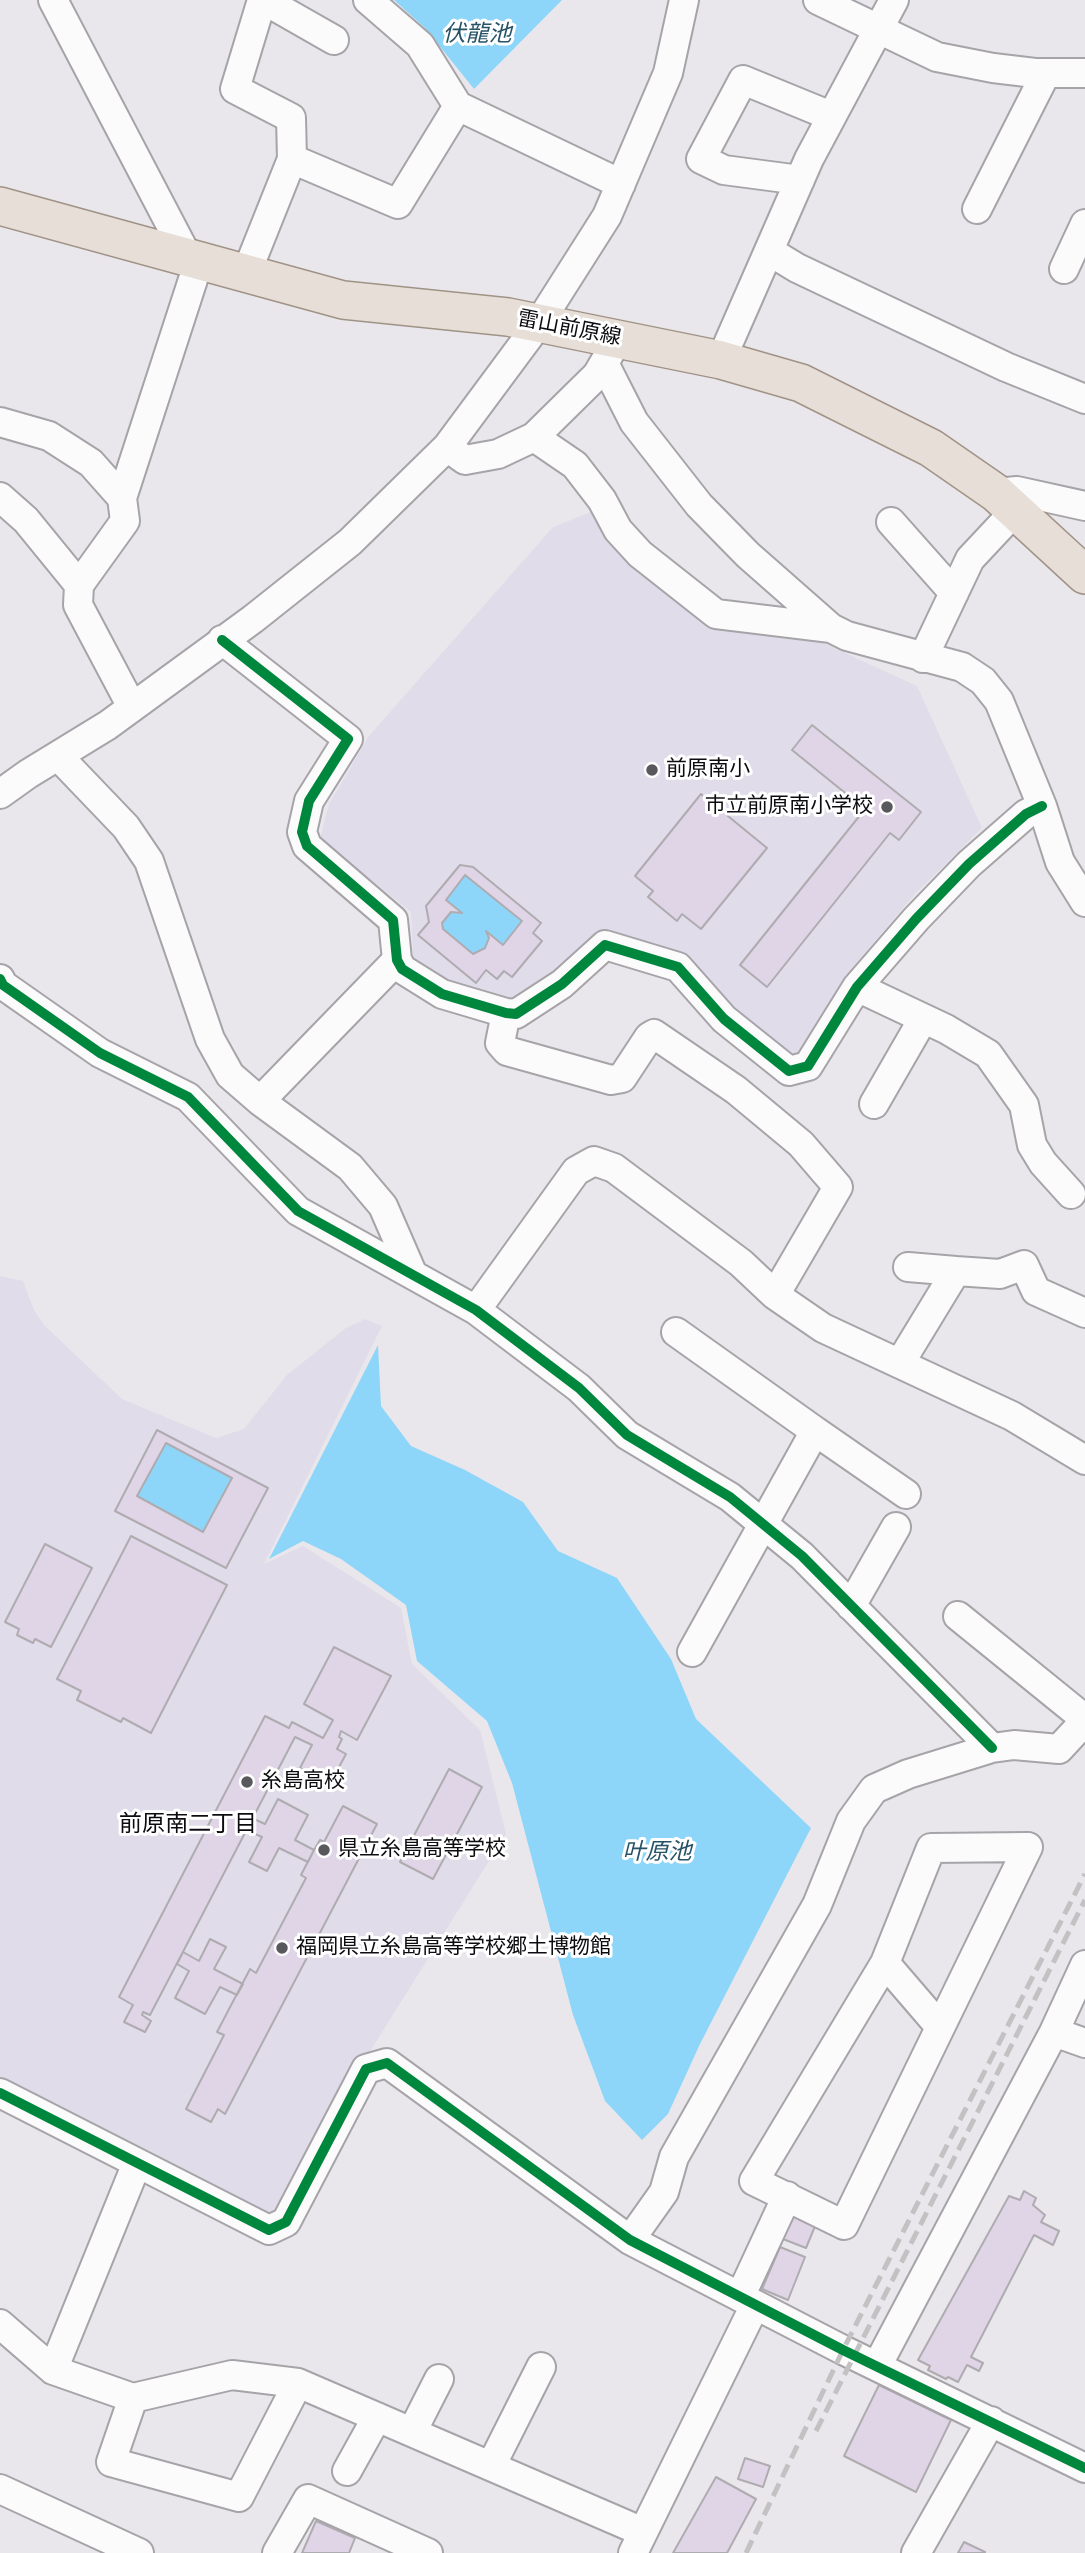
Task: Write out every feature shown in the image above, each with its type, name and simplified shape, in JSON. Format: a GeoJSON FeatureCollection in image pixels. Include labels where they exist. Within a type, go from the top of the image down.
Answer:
{"type":"FeatureCollection","features":[{"type":"Feature","properties":{"kind":"main road","name":"雷山前原線"},"geometry":{"type":"LineString","coordinates":[[0,206],[343,300],[508,317],[539,323],[611,351],[722,360],[801,383],[931,448],[1006,502],[1085,575]]}},
{"type":"Feature","properties":{"kind":"street"},"geometry":{"type":"LineString","coordinates":[[53,0],[193,260],[122,498],[125,521],[79,585],[78,605],[132,707]]}},
{"type":"Feature","properties":{"kind":"street"},"geometry":{"type":"LineString","coordinates":[[246,274],[292,159],[291,118],[234,89],[263,0],[334,40]]}},
{"type":"Feature","properties":{"kind":"street"},"geometry":{"type":"LineString","coordinates":[[368,0],[420,45],[458,106],[621,184]]}},
{"type":"Feature","properties":{"kind":"street"},"geometry":{"type":"LineString","coordinates":[[0,794],[132,707],[350,542],[447,447],[539,323],[607,216],[668,73],[684,0]]}},
{"type":"Feature","properties":{"kind":"street"},"geometry":{"type":"LineString","coordinates":[[818,0],[937,57],[993,68],[1046,73],[1085,73]]}},
{"type":"Feature","properties":{"kind":"street"},"geometry":{"type":"LineString","coordinates":[[722,360],[800,180],[831,116],[894,0]]}},
{"type":"Feature","properties":{"kind":"street"},"geometry":{"type":"LineString","coordinates":[[977,209],[1046,73]]}},
{"type":"Feature","properties":{"kind":"street"},"geometry":{"type":"LineString","coordinates":[[800,180],[724,170],[701,159],[743,80],[831,116]]}},
{"type":"Feature","properties":{"kind":"street"},"geometry":{"type":"LineString","coordinates":[[292,159],[398,204],[458,106]]}},
{"type":"Feature","properties":{"kind":"street"},"geometry":{"type":"LineString","coordinates":[[1064,269],[1085,224]]}},
{"type":"Feature","properties":{"kind":"street"},"geometry":{"type":"LineString","coordinates":[[769,251],[797,268],[1006,367],[1085,400]]}},
{"type":"Feature","properties":{"kind":"street"},"geometry":{"type":"LineString","coordinates":[[447,447],[466,460],[498,454],[534,437],[597,375],[611,351]]}},
{"type":"Feature","properties":{"kind":"street"},"geometry":{"type":"LineString","coordinates":[[611,351],[634,422],[699,505],[748,555],[831,628],[847,636],[962,667],[983,681],[999,701],[1042,806],[1060,862],[1085,902]]}},
{"type":"Feature","properties":{"kind":"street"},"geometry":{"type":"LineString","coordinates":[[0,422],[49,436],[91,463],[122,498]]}},
{"type":"Feature","properties":{"kind":"street"},"geometry":{"type":"LineString","coordinates":[[534,437],[575,465],[602,500],[618,530],[640,554],[716,614],[831,628]]}},
{"type":"Feature","properties":{"kind":"street"},"geometry":{"type":"LineString","coordinates":[[923,658],[970,559],[1006,502],[1017,491],[1085,506]]}},
{"type":"Feature","properties":{"kind":"street"},"geometry":{"type":"LineString","coordinates":[[0,497],[26,520],[79,585]]}},
{"type":"Feature","properties":{"kind":"street"},"geometry":{"type":"LineString","coordinates":[[891,522],[954,593]]}},
{"type":"Feature","properties":{"kind":"street"},"geometry":{"type":"LineString","coordinates":[[222,640],[348,739],[309,801],[302,832],[307,846],[393,920],[397,960],[402,968],[442,994],[516,1014],[526,1010],[562,984],[605,945],[678,967],[724,1019],[789,1071],[808,1066],[856,987],[916,919],[969,864],[1026,814],[1042,806]]}},
{"type":"Feature","properties":{"kind":"street"},"geometry":{"type":"LineString","coordinates":[[58,756],[126,827],[149,861],[210,1039],[230,1075],[260,1101],[350,1167],[383,1206],[413,1275]]}},
{"type":"Feature","properties":{"kind":"street"},"geometry":{"type":"LineString","coordinates":[[260,1101],[397,960]]}},
{"type":"Feature","properties":{"kind":"street"},"geometry":{"type":"LineString","coordinates":[[0,979],[3,985],[100,1052],[188,1097],[298,1211],[476,1310],[579,1388],[627,1436],[730,1497],[802,1556],[992,1748]]}},
{"type":"Feature","properties":{"kind":"street"},"geometry":{"type":"LineString","coordinates":[[856,987],[988,1054],[1024,1105],[1032,1145],[1043,1163],[1071,1195]]}},
{"type":"Feature","properties":{"kind":"street"},"geometry":{"type":"LineString","coordinates":[[506,1013],[500,1043],[507,1051],[611,1080],[622,1079],[649,1037],[654,1034],[736,1090],[801,1144],[838,1187],[775,1295]]}},
{"type":"Feature","properties":{"kind":"street"},"geometry":{"type":"LineString","coordinates":[[874,1104],[923,1019]]}},
{"type":"Feature","properties":{"kind":"street"},"geometry":{"type":"LineString","coordinates":[[476,1310],[576,1171],[593,1161],[614,1168],[741,1263],[775,1295],[823,1328],[1012,1416],[1085,1460]]}},
{"type":"Feature","properties":{"kind":"street"},"geometry":{"type":"LineString","coordinates":[[908,1267],[1000,1273],[1024,1265],[1037,1291],[1085,1313]]}},
{"type":"Feature","properties":{"kind":"street"},"geometry":{"type":"LineString","coordinates":[[900,1363],[956,1271]]}},
{"type":"Feature","properties":{"kind":"street"},"geometry":{"type":"LineString","coordinates":[[676,1332],[906,1494]]}},
{"type":"Feature","properties":{"kind":"street"},"geometry":{"type":"LineString","coordinates":[[692,1652],[815,1432]]}},
{"type":"Feature","properties":{"kind":"street"},"geometry":{"type":"LineString","coordinates":[[851,1606],[896,1527]]}},
{"type":"Feature","properties":{"kind":"street"},"geometry":{"type":"LineString","coordinates":[[630,2240],[664,2192],[674,2157],[817,1905],[851,1821],[874,1789],[908,1774],[992,1748],[1014,1745],[1059,1749],[1085,1720],[958,1616]]}},
{"type":"Feature","properties":{"kind":"street"},"geometry":{"type":"LineString","coordinates":[[1028,1847],[940,2027],[844,2225],[754,2181],[885,1963],[931,1848],[1028,1847]]}},
{"type":"Feature","properties":{"kind":"street"},"geometry":{"type":"LineString","coordinates":[[885,1963],[940,2027]]}},
{"type":"Feature","properties":{"kind":"street"},"geometry":{"type":"LineString","coordinates":[[877,2366],[1054,2032],[1085,1965]]}},
{"type":"Feature","properties":{"kind":"street"},"geometry":{"type":"LineString","coordinates":[[1054,2032],[1085,2043]]}},
{"type":"Feature","properties":{"kind":"street"},"geometry":{"type":"LineString","coordinates":[[0,2093],[269,2230],[286,2222],[366,2069],[387,2063],[630,2240],[747,2301],[1085,2468]]}},
{"type":"Feature","properties":{"kind":"street"},"geometry":{"type":"LineString","coordinates":[[53,2370],[137,2163]]}},
{"type":"Feature","properties":{"kind":"street"},"geometry":{"type":"LineString","coordinates":[[0,2324],[53,2370],[132,2398],[232,2375],[298,2383],[491,2466],[638,2542],[747,2301],[787,2196]]}},
{"type":"Feature","properties":{"kind":"street"},"geometry":{"type":"LineString","coordinates":[[491,2466],[541,2367]]}},
{"type":"Feature","properties":{"kind":"street"},"geometry":{"type":"LineString","coordinates":[[412,2432],[439,2379]]}},
{"type":"Feature","properties":{"kind":"street"},"geometry":{"type":"LineString","coordinates":[[132,2398],[111,2462],[239,2497],[298,2383]]}},
{"type":"Feature","properties":{"kind":"street"},"geometry":{"type":"LineString","coordinates":[[347,2471],[377,2417]]}},
{"type":"Feature","properties":{"kind":"street"},"geometry":{"type":"LineString","coordinates":[[916,2553],[990,2421]]}},
{"type":"Feature","properties":{"kind":"street"},"geometry":{"type":"LineString","coordinates":[[0,2489],[139,2553]]}},
{"type":"Feature","properties":{"kind":"street"},"geometry":{"type":"LineString","coordinates":[[277,2553],[308,2499],[428,2553]]}},
{"type":"Feature","properties":{"kind":"shaded area","name":"前原南小"},"geometry":{"type":"Polygon","coordinates":[[[596,510],[709,625],[819,641],[917,686],[982,828],[914,895],[846,975],[803,1055],[792,1057],[604,932],[525,998],[507,1000],[448,980],[413,957],[411,912],[320,838],[329,804],[369,736],[553,527],[596,510]]]}},
{"type":"Feature","properties":{"kind":"shaded area","name":"糸島高校"},"geometry":{"type":"Polygon","coordinates":[[[0,1276],[23,1281],[34,1310],[44,1325],[122,1399],[216,1438],[244,1429],[287,1375],[346,1328],[365,1319],[382,1326],[264,1564],[303,1546],[401,1608],[412,1664],[480,1730],[506,1834],[374,2045],[282,2217],[266,2222],[0,2082],[0,1276]]]}},
{"type":"Feature","properties":{"kind":"water","name":"伏龍池"},"geometry":{"type":"Polygon","coordinates":[[[394,0],[562,0],[474,89],[425,28],[394,0]]]}},
{"type":"Feature","properties":{"kind":"water"},"geometry":{"type":"Polygon","coordinates":[[[465,875],[522,921],[503,945],[487,933],[489,938],[485,948],[473,954],[443,929],[442,923],[451,912],[460,912],[446,900],[465,875]]]}},
{"type":"Feature","properties":{"kind":"water","name":"叶原池"},"geometry":{"type":"Polygon","coordinates":[[[378,1345],[381,1406],[411,1446],[465,1470],[523,1502],[558,1551],[617,1578],[671,1659],[696,1719],[811,1828],[700,2044],[668,2114],[642,2140],[605,2101],[573,2015],[512,1783],[487,1721],[417,1661],[406,1605],[341,1559],[303,1541],[269,1559],[378,1345]]]}},
{"type":"Feature","properties":{"kind":"water"},"geometry":{"type":"Polygon","coordinates":[[[166,1443],[232,1478],[203,1532],[137,1496],[166,1443]]]}},
{"type":"Feature","properties":{"kind":"building"},"geometry":{"type":"Polygon","coordinates":[[[812,725],[921,812],[899,840],[890,833],[767,987],[740,965],[865,809],[792,750],[812,725]]]}},
{"type":"Feature","properties":{"kind":"building"},"geometry":{"type":"Polygon","coordinates":[[[701,794],[767,848],[701,929],[682,914],[677,921],[648,897],[653,891],[635,876],[701,794]]]}},
{"type":"Feature","properties":{"kind":"building"},"geometry":{"type":"Polygon","coordinates":[[[460,865],[473,867],[541,923],[533,933],[542,941],[512,977],[504,971],[497,979],[486,970],[476,983],[418,935],[429,922],[426,906],[460,865]],[[465,875],[446,900],[462,913],[451,912],[442,923],[443,929],[473,954],[485,948],[489,938],[486,931],[503,945],[522,921],[465,875]]]}},
{"type":"Feature","properties":{"kind":"building"},"geometry":{"type":"Polygon","coordinates":[[[157,1430],[268,1488],[226,1568],[115,1511],[157,1430]],[[166,1443],[137,1496],[203,1532],[232,1478],[166,1443]]]}},
{"type":"Feature","properties":{"kind":"building"},"geometry":{"type":"Polygon","coordinates":[[[131,1536],[227,1585],[151,1733],[123,1718],[121,1722],[77,1700],[81,1691],[57,1679],[131,1536]]]}},
{"type":"Feature","properties":{"kind":"building"},"geometry":{"type":"Polygon","coordinates":[[[45,1544],[92,1568],[51,1647],[35,1639],[33,1643],[17,1635],[19,1629],[5,1622],[45,1544]]]}},
{"type":"Feature","properties":{"kind":"building"},"geometry":{"type":"Polygon","coordinates":[[[334,1647],[391,1676],[357,1740],[341,1731],[339,1737],[342,1739],[337,1749],[346,1754],[330,1784],[300,1768],[312,1745],[295,1737],[150,2015],[143,2012],[142,2015],[151,2021],[145,2032],[124,2022],[133,2005],[119,1997],[265,1716],[289,1728],[292,1722],[323,1738],[333,1720],[304,1704],[334,1647]]]}},
{"type":"Feature","properties":{"kind":"building"},"geometry":{"type":"Polygon","coordinates":[[[449,1769],[482,1787],[433,1879],[400,1862],[449,1769]]]}},
{"type":"Feature","properties":{"kind":"building"},"geometry":{"type":"Polygon","coordinates":[[[278,1799],[308,1815],[295,1840],[314,1850],[308,1862],[279,1848],[267,1871],[249,1862],[262,1837],[246,1830],[252,1818],[265,1824],[278,1799]]]}},
{"type":"Feature","properties":{"kind":"building"},"geometry":{"type":"Polygon","coordinates":[[[343,1806],[377,1824],[225,2114],[218,2109],[211,2122],[186,2109],[224,2035],[217,2032],[250,1969],[256,1973],[306,1878],[301,1875],[314,1850],[320,1840],[324,1842],[343,1806]]]}},
{"type":"Feature","properties":{"kind":"building"},"geometry":{"type":"Polygon","coordinates":[[[210,1939],[226,1947],[214,1969],[243,1984],[237,1995],[220,1987],[205,2014],[175,1998],[189,1971],[177,1964],[183,1952],[199,1961],[210,1939]]]}},
{"type":"Feature","properties":{"kind":"building"},"geometry":{"type":"Polygon","coordinates":[[[1024,2191],[1036,2198],[1033,2205],[1045,2215],[1041,2222],[1059,2231],[1053,2245],[1034,2235],[971,2357],[983,2363],[979,2371],[967,2365],[958,2382],[948,2377],[946,2379],[928,2370],[930,2366],[918,2360],[1009,2196],[1020,2200],[1024,2191]]]}},
{"type":"Feature","properties":{"kind":"building"},"geometry":{"type":"Polygon","coordinates":[[[796,2209],[818,2219],[806,2248],[783,2239],[796,2209]]]}},
{"type":"Feature","properties":{"kind":"building"},"geometry":{"type":"Polygon","coordinates":[[[780,2247],[805,2257],[788,2300],[762,2289],[780,2247]]]}},
{"type":"Feature","properties":{"kind":"building"},"geometry":{"type":"Polygon","coordinates":[[[879,2385],[951,2420],[916,2492],[844,2456],[879,2385]]]}},
{"type":"Feature","properties":{"kind":"building"},"geometry":{"type":"Polygon","coordinates":[[[745,2458],[770,2466],[763,2487],[738,2479],[745,2458]]]}},
{"type":"Feature","properties":{"kind":"building"},"geometry":{"type":"Polygon","coordinates":[[[716,2477],[756,2499],[727,2553],[673,2553],[716,2477]]]}},
{"type":"Feature","properties":{"kind":"building"},"geometry":{"type":"Polygon","coordinates":[[[316,2521],[355,2538],[349,2553],[302,2553],[316,2521]]]}},
{"type":"Feature","properties":{"kind":"building"},"geometry":{"type":"Polygon","coordinates":[[[964,2542],[985,2552],[985,2553],[958,2553],[964,2542]]]}},
{"type":"Feature","properties":{"kind":"railway"},"geometry":{"type":"LineString","coordinates":[[746,2553],[843,2350],[1085,1874]]}},
{"type":"Feature","properties":{"kind":"railway"},"geometry":{"type":"LineString","coordinates":[[816,2431],[1085,1900]]}},
{"type":"Feature","properties":{"kind":"cycle path"},"geometry":{"type":"LineString","coordinates":[[222,640],[348,739],[309,801],[302,832],[307,846],[393,920],[397,960],[402,969],[442,994],[516,1014],[562,984],[605,945],[678,967],[724,1019],[789,1071],[808,1066],[857,987],[916,919],[969,864],[1026,814],[1042,806]]}},
{"type":"Feature","properties":{"kind":"cycle path"},"geometry":{"type":"LineString","coordinates":[[0,979],[3,985],[100,1053],[188,1097],[298,1211],[476,1310],[579,1388],[627,1435],[730,1497],[802,1556],[992,1748]]}},
{"type":"Feature","properties":{"kind":"cycle path"},"geometry":{"type":"LineString","coordinates":[[0,2093],[269,2230],[286,2222],[366,2069],[387,2063],[630,2240],[843,2350],[1085,2468]]}},
{"type":"Feature","properties":{"kind":"place","name":"前原南小"},"geometry":{"type":"Point","coordinates":[652,770]}},
{"type":"Feature","properties":{"kind":"place","name":"市立前原南小学校"},"geometry":{"type":"Point","coordinates":[887,807]}},
{"type":"Feature","properties":{"kind":"place","name":"糸島高校"},"geometry":{"type":"Point","coordinates":[247,1782]}},
{"type":"Feature","properties":{"kind":"place","name":"県立糸島高等学校"},"geometry":{"type":"Point","coordinates":[324,1850]}},
{"type":"Feature","properties":{"kind":"place","name":"福岡県立糸島高等学校郷土博物館"},"geometry":{"type":"Point","coordinates":[282,1948]}},
{"type":"Feature","properties":{"kind":"district","name":"前原南二丁目"},"geometry":{"type":"Point","coordinates":[188,1825]}}]}
